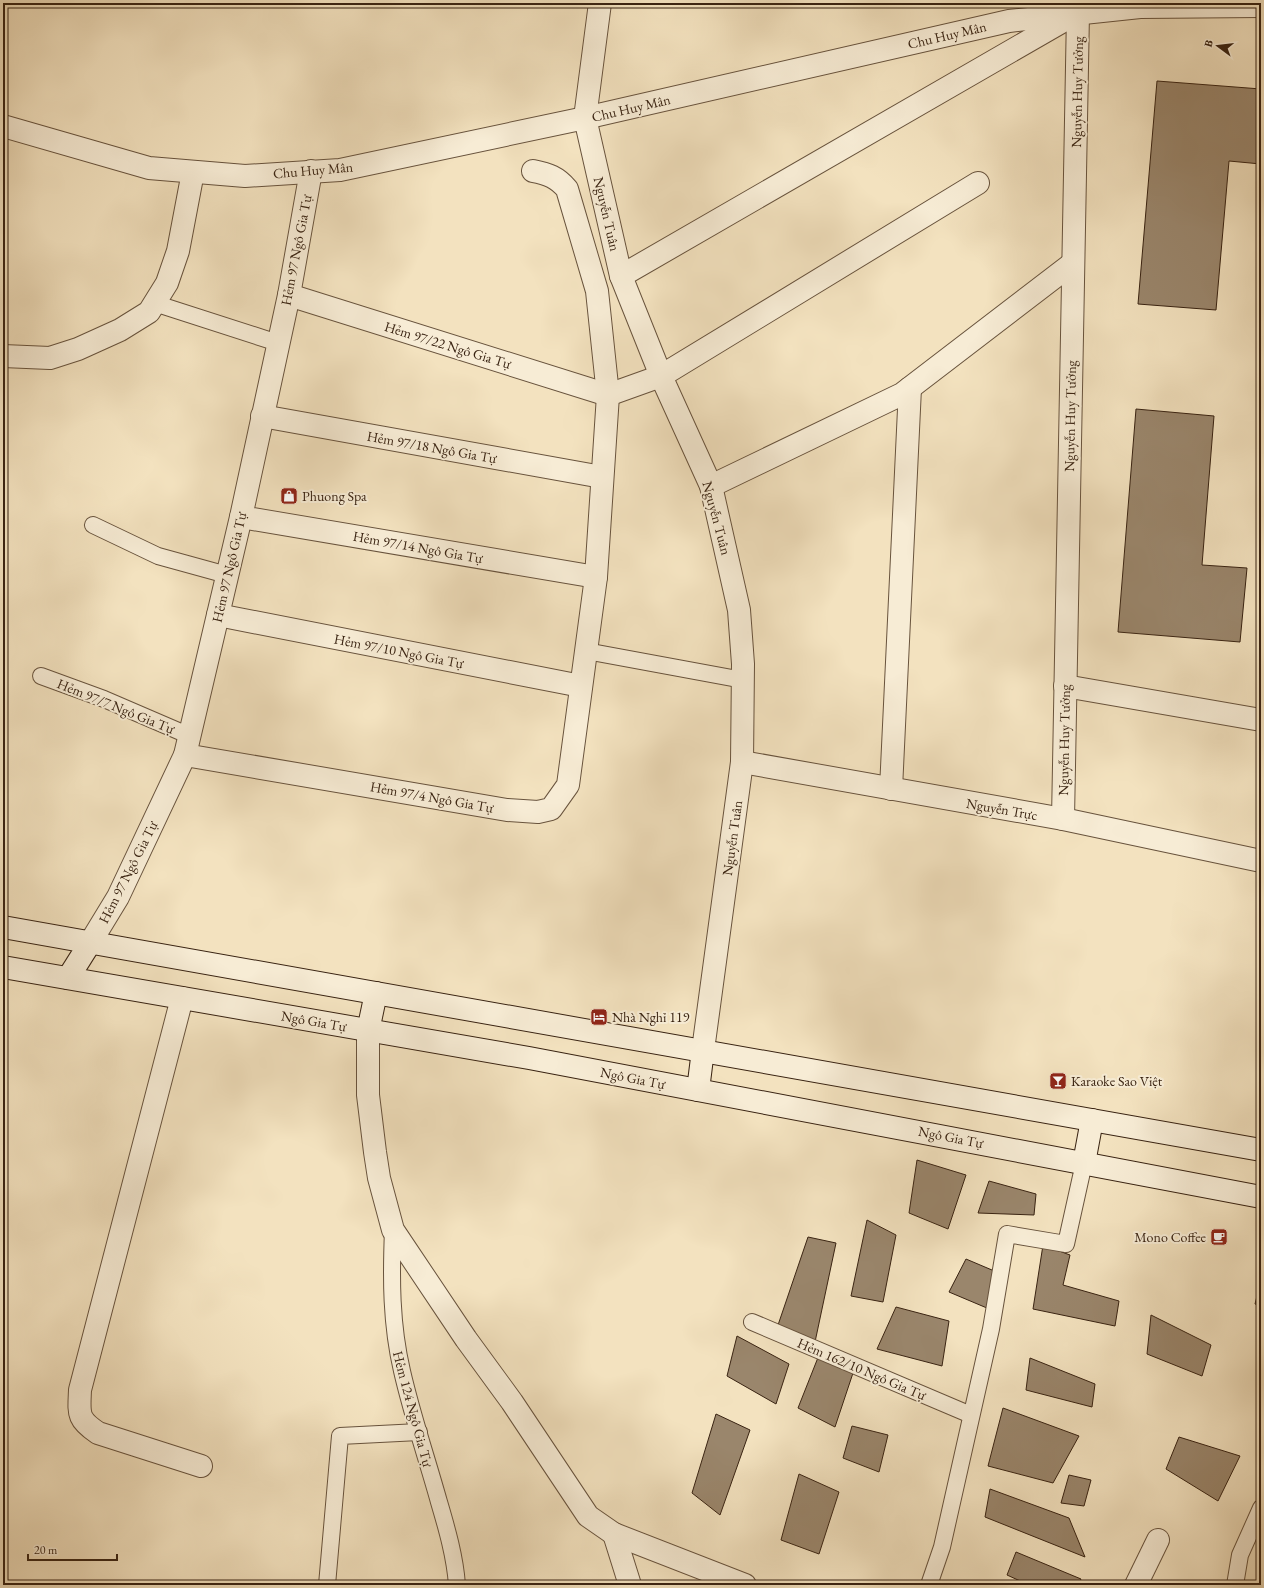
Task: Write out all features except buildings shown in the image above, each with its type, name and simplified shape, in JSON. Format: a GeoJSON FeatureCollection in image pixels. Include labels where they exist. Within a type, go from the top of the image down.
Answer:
{"type":"FeatureCollection","features":[{"type":"Feature","properties":{"kind":"street","name":"Nguyễn Tuân"},"geometry":{"type":"LineString","coordinates":[[600,3],[585,118],[621,276],[662,376],[711,486],[739,610],[743,680],[742,762],[698,1090]]}},
{"type":"Feature","properties":{"kind":"street","name":"Chu Huy Mân"},"geometry":{"type":"LineString","coordinates":[[3,126],[149,168],[245,176],[340,170],[585,118],[1009,21],[1140,7],[1261,6]]}},
{"type":"Feature","properties":{"kind":"street","name":"Nguyễn Huy Tưởng"},"geometry":{"type":"LineString","coordinates":[[1063,819],[1078,13]]}},
{"type":"Feature","properties":{"kind":"street"},"geometry":{"type":"LineString","coordinates":[[621,276],[1078,13]]}},
{"type":"Feature","properties":{"kind":"street","name":"Hẻm 97 Ngô Gia Tự"},"geometry":{"type":"LineString","coordinates":[[68,978],[118,897],[188,745],[278,344],[311,171]]}},
{"type":"Feature","properties":{"kind":"street","name":"Hẻm 97/4 Ngô Gia Tự"},"geometry":{"type":"LineString","coordinates":[[188,745],[507,810],[538,812],[551,809],[568,785],[596,577],[608,395],[597,291],[567,189],[559,179],[547,174],[533,171]]}},
{"type":"Feature","properties":{"kind":"street"},"geometry":{"type":"LineString","coordinates":[[3,356],[50,358],[78,349],[120,330],[149,312],[167,283],[178,250],[193,172]]}},
{"type":"Feature","properties":{"kind":"street"},"geometry":{"type":"LineString","coordinates":[[608,395],[662,376],[978,183]]}},
{"type":"Feature","properties":{"kind":"street"},"geometry":{"type":"LineString","coordinates":[[711,486],[902,394],[1073,263]]}},
{"type":"Feature","properties":{"kind":"street","name":"Hẻm 97/22 Ngô Gia Tự"},"geometry":{"type":"LineString","coordinates":[[288,295],[608,395]]}},
{"type":"Feature","properties":{"kind":"street"},"geometry":{"type":"LineString","coordinates":[[891,789],[910,388]]}},
{"type":"Feature","properties":{"kind":"street","name":"Hẻm 97/18 Ngô Gia Tự"},"geometry":{"type":"LineString","coordinates":[[262,416],[602,477]]}},
{"type":"Feature","properties":{"kind":"street","name":"Hẻm 97/14 Ngô Gia Tự"},"geometry":{"type":"LineString","coordinates":[[240,517],[596,577]]}},
{"type":"Feature","properties":{"kind":"street","name":"Hẻm 97/10 Ngô Gia Tự"},"geometry":{"type":"LineString","coordinates":[[218,615],[581,686]]}},
{"type":"Feature","properties":{"kind":"street"},"geometry":{"type":"LineString","coordinates":[[1065,686],[1261,720]]}},
{"type":"Feature","properties":{"kind":"street","name":"Nguyễn Trực"},"geometry":{"type":"LineString","coordinates":[[742,762],[1063,819],[1261,861]]}},
{"type":"Feature","properties":{"kind":"street"},"geometry":{"type":"LineString","coordinates":[[3,927],[1261,1150]]}},
{"type":"Feature","properties":{"kind":"street","name":"Ngô Gia Tự"},"geometry":{"type":"LineString","coordinates":[[3,967],[698,1090],[1261,1197]]}},
{"type":"Feature","properties":{"kind":"street"},"geometry":{"type":"LineString","coordinates":[[376,993],[368,1031],[368,1095],[378,1178],[393,1230],[466,1339],[543,1446],[588,1516],[614,1534],[745,1585]]}},
{"type":"Feature","properties":{"kind":"street"},"geometry":{"type":"LineString","coordinates":[[182,998],[80,1390],[79,1411],[84,1424],[98,1433],[201,1466]]}},
{"type":"Feature","properties":{"kind":"street"},"geometry":{"type":"LineString","coordinates":[[1084,1163],[1092,1120]]}},
{"type":"Feature","properties":{"kind":"street"},"geometry":{"type":"LineString","coordinates":[[614,1534],[630,1585]]}},
{"type":"Feature","properties":{"kind":"street"},"geometry":{"type":"LineString","coordinates":[[1136,1585],[1158,1540]]}},
{"type":"Feature","properties":{"kind":"lane"},"geometry":{"type":"LineString","coordinates":[[154,303],[278,344]]}},
{"type":"Feature","properties":{"kind":"lane"},"geometry":{"type":"LineString","coordinates":[[93,525],[158,556],[227,575]]}},
{"type":"Feature","properties":{"kind":"lane"},"geometry":{"type":"LineString","coordinates":[[586,651],[743,680]]}},
{"type":"Feature","properties":{"kind":"lane","name":"Hẻm 97/7 Ngô Gia Tự"},"geometry":{"type":"LineString","coordinates":[[41,676],[104,699],[188,745]]}},
{"type":"Feature","properties":{"kind":"lane"},"geometry":{"type":"LineString","coordinates":[[929,1585],[942,1547],[972,1415],[991,1329],[1007,1234],[1066,1244],[1084,1163]]}},
{"type":"Feature","properties":{"kind":"lane","name":"Hẻm 124 Ngô Gia Tự"},"geometry":{"type":"LineString","coordinates":[[393,1230],[391,1280],[394,1335],[402,1373],[448,1533],[456,1570],[457,1585]]}},
{"type":"Feature","properties":{"kind":"lane","name":"Hẻm 162/10 Ngô Gia Tự"},"geometry":{"type":"LineString","coordinates":[[752,1322],[972,1415]]}},
{"type":"Feature","properties":{"kind":"lane"},"geometry":{"type":"LineString","coordinates":[[327,1585],[340,1436],[419,1432]]}},
{"type":"Feature","properties":{"kind":"lane"},"geometry":{"type":"LineString","coordinates":[[1235,1585],[1240,1555],[1261,1508]]}},
{"type":"Feature","properties":{"kind":"place","name":"Phuong Spa"},"geometry":{"type":"Point","coordinates":[289,496]}},
{"type":"Feature","properties":{"kind":"place","name":"Nhà Nghỉ 119"},"geometry":{"type":"Point","coordinates":[599,1017]}},
{"type":"Feature","properties":{"kind":"place","name":"Karaoke Sao Việt"},"geometry":{"type":"Point","coordinates":[1058,1081]}},
{"type":"Feature","properties":{"kind":"place","name":"Mono Coffee"},"geometry":{"type":"Point","coordinates":[1219,1237]}}]}
